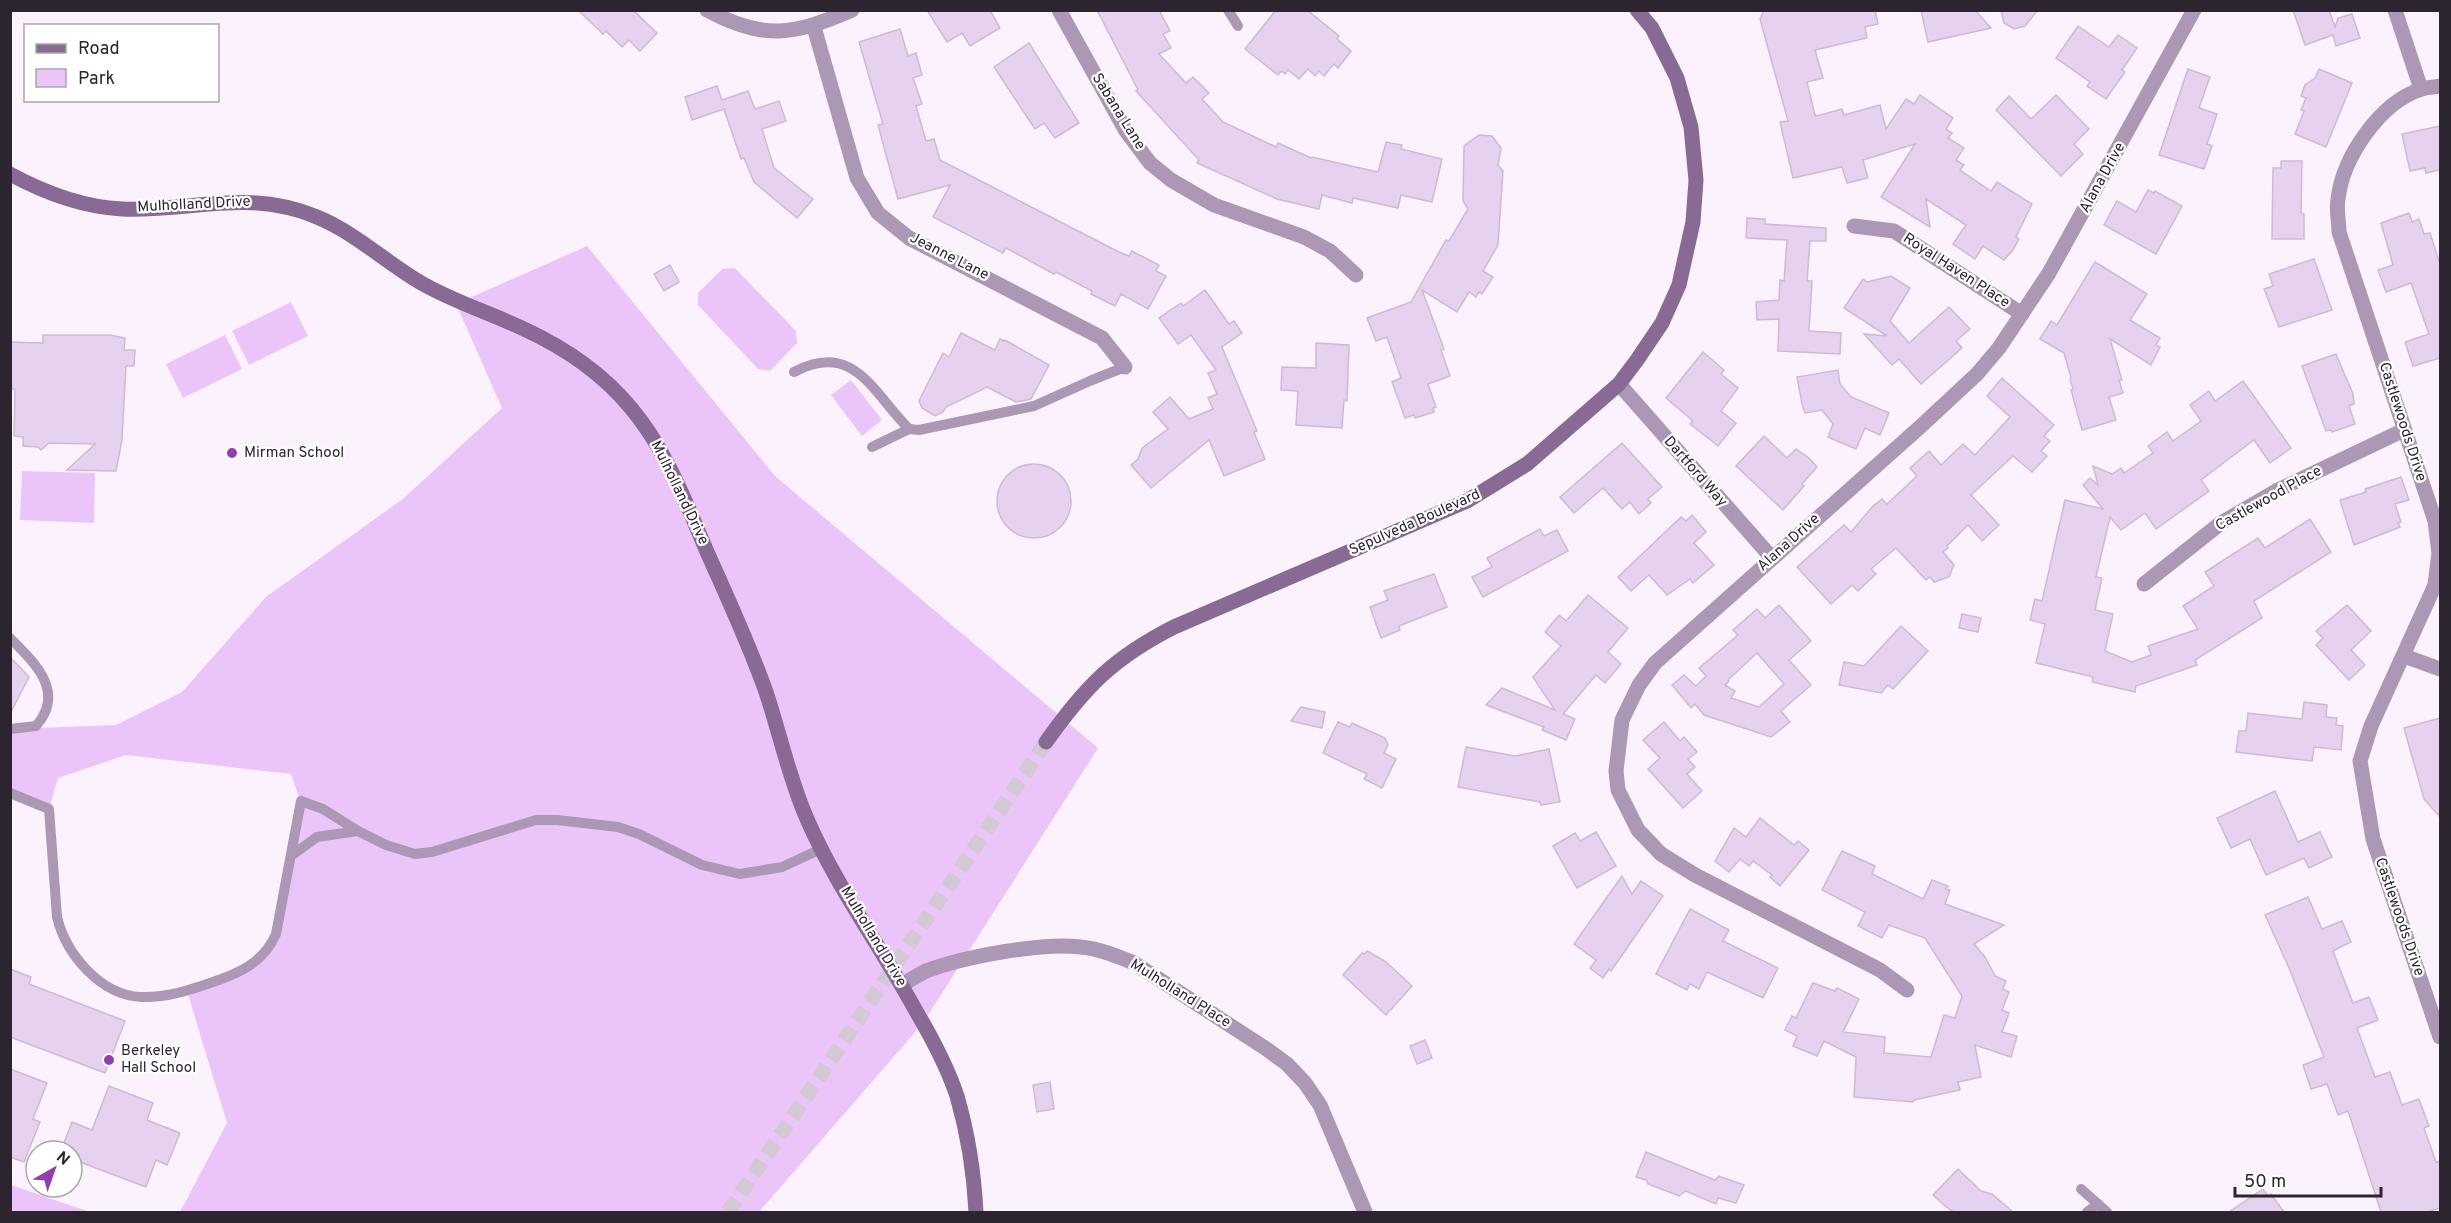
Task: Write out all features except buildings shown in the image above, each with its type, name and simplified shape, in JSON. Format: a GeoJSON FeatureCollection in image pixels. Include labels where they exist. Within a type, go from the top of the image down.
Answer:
{"type":"FeatureCollection","features":[{"type":"Feature","properties":{"kind":"main road","name":"Sepulveda Boulevard"},"geometry":{"type":"LineString","coordinates":[[1046,742],[1065,715],[1104,672],[1124,655],[1146,641],[1467,501],[1527,464],[1618,384],[1662,323],[1679,285],[1693,222],[1696,180],[1691,127],[1677,78],[1652,28],[1637,10]]}},
{"type":"Feature","properties":{"kind":"main road","name":"Mulholland Drive"},"geometry":{"type":"LineString","coordinates":[[10,174],[63,198],[101,207],[147,208],[249,201],[273,203],[314,215],[352,235],[420,282],[455,301],[545,340],[578,360],[605,382],[636,415],[671,469],[752,653],[794,786],[821,849],[902,985],[942,1059],[956,1095],[966,1133],[976,1212]]}},
{"type":"Feature","properties":{"kind":"street"},"geometry":{"type":"LineString","coordinates":[[707,10],[718,17],[765,32],[814,27],[852,10]]}},
{"type":"Feature","properties":{"kind":"street","name":"Sabana Lane"},"geometry":{"type":"LineString","coordinates":[[1059,10],[1126,131],[1150,163],[1171,180],[1214,205],[1304,237],[1330,251],[1356,275]]}},
{"type":"Feature","properties":{"kind":"street","name":"Alana Drive"},"geometry":{"type":"LineString","coordinates":[[1907,990],[1880,970],[1695,876],[1661,854],[1638,830],[1618,790],[1616,771],[1622,720],[1639,685],[1655,663],[1920,427],[1977,374],[1999,348],[2049,273],[2194,10]]}},
{"type":"Feature","properties":{"kind":"street"},"geometry":{"type":"LineString","coordinates":[[2395,10],[2421,89]]}},
{"type":"Feature","properties":{"kind":"street","name":"Jeanne Lane"},"geometry":{"type":"LineString","coordinates":[[814,27],[857,178],[878,213],[909,238],[1102,338],[1125,367]]}},
{"type":"Feature","properties":{"kind":"street","name":"Castlewoods Drive"},"geometry":{"type":"LineString","coordinates":[[2440,86],[2421,89],[2389,108],[2359,141],[2344,172],[2337,201],[2339,232],[2435,521],[2439,553],[2435,585],[2371,726],[2360,761],[2373,839],[2440,1037]]}},
{"type":"Feature","properties":{"kind":"street","name":"Royal Haven Place"},"geometry":{"type":"LineString","coordinates":[[1854,226],[1894,231],[2022,314]]}},
{"type":"Feature","properties":{"kind":"street","name":"Dartford Way"},"geometry":{"type":"LineString","coordinates":[[1618,384],[1772,558]]}},
{"type":"Feature","properties":{"kind":"street","name":"Castlewood Place"},"geometry":{"type":"LineString","coordinates":[[2144,584],[2221,523],[2278,490],[2404,430]]}},
{"type":"Feature","properties":{"kind":"street"},"geometry":{"type":"LineString","coordinates":[[2404,656],[2440,669]]}},
{"type":"Feature","properties":{"kind":"street","name":"Mulholland Place"},"geometry":{"type":"LineString","coordinates":[[902,985],[923,973],[946,965],[1050,946],[1082,947],[1134,963],[1265,1048],[1287,1064],[1305,1083],[1320,1105],[1365,1212]]}},
{"type":"Feature","properties":{"kind":"lane"},"geometry":{"type":"LineString","coordinates":[[1228,10],[1238,26]]}},
{"type":"Feature","properties":{"kind":"lane"},"geometry":{"type":"LineString","coordinates":[[794,372],[821,362],[836,362],[861,373],[909,429]]}},
{"type":"Feature","properties":{"kind":"lane"},"geometry":{"type":"LineString","coordinates":[[872,447],[909,429],[934,428],[1034,406],[1125,367]]}},
{"type":"Feature","properties":{"kind":"lane"},"geometry":{"type":"LineString","coordinates":[[10,638],[36,665],[49,693],[48,709],[36,726],[10,729]]}},
{"type":"Feature","properties":{"kind":"lane"},"geometry":{"type":"LineString","coordinates":[[10,794],[49,809],[55,903],[60,932],[73,954],[93,976],[117,990],[140,997],[164,996],[187,991],[230,976],[261,958],[276,934],[300,801],[323,809],[386,845],[415,854],[432,852],[536,820],[589,822],[618,827],[639,834],[702,865],[740,874],[782,867],[821,849]]}},
{"type":"Feature","properties":{"kind":"lane"},"geometry":{"type":"LineString","coordinates":[[291,856],[317,837],[358,831]]}},
{"type":"Feature","properties":{"kind":"lane"},"geometry":{"type":"LineString","coordinates":[[2081,1189],[2107,1212]]}},
{"type":"Feature","properties":{"kind":"lane"},"geometry":{"type":"LineString","coordinates":[[2087,1212],[2098,1204]]}},
{"type":"Feature","properties":{"kind":"green space"},"geometry":{"type":"Polygon","coordinates":[[[587,246],[775,476],[1098,748],[923,1023],[759,1212],[180,1212],[227,1123],[187,991],[230,976],[270,947],[300,801],[291,774],[126,755],[58,778],[49,809],[11,793],[10,729],[116,725],[182,692],[266,597],[404,498],[502,408],[456,304],[587,246]]]}},
{"type":"Feature","properties":{"kind":"green space"},"geometry":{"type":"Polygon","coordinates":[[[735,268],[796,331],[797,343],[770,371],[758,369],[698,305],[698,293],[722,269],[735,268]]]}},
{"type":"Feature","properties":{"kind":"green space"},"geometry":{"type":"Polygon","coordinates":[[[291,302],[308,336],[249,365],[232,331],[291,302]]]}},
{"type":"Feature","properties":{"kind":"green space"},"geometry":{"type":"Polygon","coordinates":[[[225,335],[242,369],[183,398],[166,364],[225,335]]]}},
{"type":"Feature","properties":{"kind":"green space"},"geometry":{"type":"Polygon","coordinates":[[[851,380],[882,420],[862,436],[831,395],[851,380]]]}},
{"type":"Feature","properties":{"kind":"green space"},"geometry":{"type":"Polygon","coordinates":[[[22,471],[95,473],[94,523],[20,520],[22,471]]]}},
{"type":"Feature","properties":{"kind":"green space"},"geometry":{"type":"Polygon","coordinates":[[[10,1185],[24,1189],[24,1199],[52,1199],[90,1212],[11,1212],[10,1185]]]}},
{"type":"Feature","properties":{"kind":"tunnel"},"geometry":{"type":"LineString","coordinates":[[728,1212],[1046,742]]}},
{"type":"Feature","properties":{"kind":"place","name":"Mirman School"},"geometry":{"type":"Point","coordinates":[232,453]}},
{"type":"Feature","properties":{"kind":"place","name":"Berkeley Hall School"},"geometry":{"type":"Point","coordinates":[109,1060]}}]}
